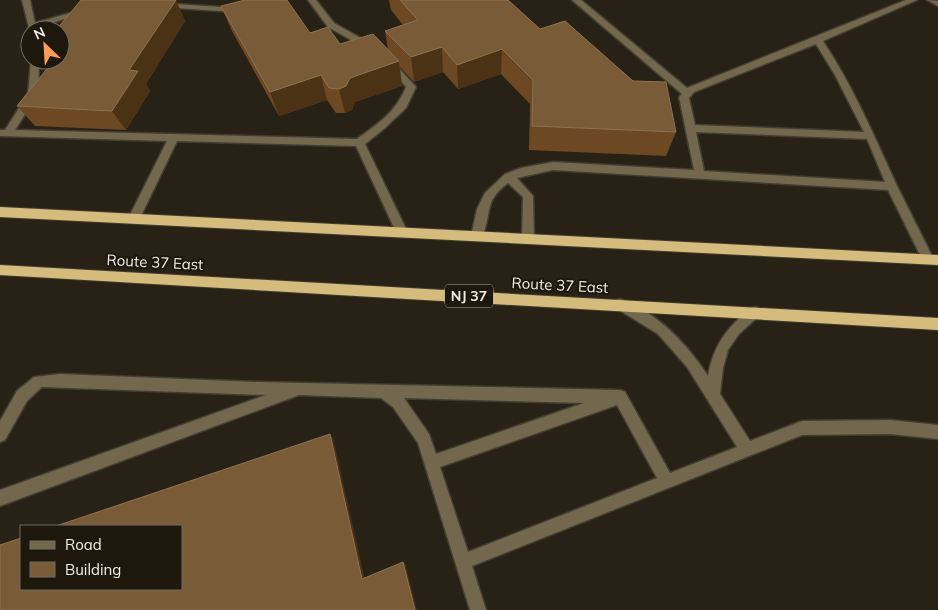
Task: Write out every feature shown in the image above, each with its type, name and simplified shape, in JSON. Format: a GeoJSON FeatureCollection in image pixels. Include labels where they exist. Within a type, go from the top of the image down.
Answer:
{"type":"FeatureCollection","features":[{"type":"Feature","properties":{"kind":"highway"},"geometry":{"type":"LineString","coordinates":[[0,212],[933,260]]}},
{"type":"Feature","properties":{"kind":"highway","name":"Route 37 East"},"geometry":{"type":"LineString","coordinates":[[0,270],[620,304],[938,324]]}},
{"type":"Feature","properties":{"kind":"street"},"geometry":{"type":"LineString","coordinates":[[26,0],[30,20]]}},
{"type":"Feature","properties":{"kind":"street"},"geometry":{"type":"LineString","coordinates":[[152,5],[235,10],[272,0]]}},
{"type":"Feature","properties":{"kind":"street"},"geometry":{"type":"LineString","coordinates":[[4,133],[359,144],[403,106],[411,87],[382,56],[332,25],[312,0]]}},
{"type":"Feature","properties":{"kind":"street"},"geometry":{"type":"LineString","coordinates":[[576,0],[688,94]]}},
{"type":"Feature","properties":{"kind":"street"},"geometry":{"type":"LineString","coordinates":[[700,175],[684,97],[706,83],[818,40],[913,0]]}},
{"type":"Feature","properties":{"kind":"street"},"geometry":{"type":"LineString","coordinates":[[931,0],[938,4]]}},
{"type":"Feature","properties":{"kind":"street"},"geometry":{"type":"LineString","coordinates":[[57,20],[77,13],[96,10]]}},
{"type":"Feature","properties":{"kind":"street"},"geometry":{"type":"LineString","coordinates":[[818,40],[829,56],[871,136],[892,186],[933,260]]}},
{"type":"Feature","properties":{"kind":"street"},"geometry":{"type":"LineString","coordinates":[[4,133],[33,94],[34,70]]}},
{"type":"Feature","properties":{"kind":"street"},"geometry":{"type":"LineString","coordinates":[[690,128],[871,136]]}},
{"type":"Feature","properties":{"kind":"street"},"geometry":{"type":"LineString","coordinates":[[134,219],[172,139]]}},
{"type":"Feature","properties":{"kind":"street"},"geometry":{"type":"LineString","coordinates":[[359,144],[402,233]]}},
{"type":"Feature","properties":{"kind":"street"},"geometry":{"type":"LineString","coordinates":[[477,236],[484,203],[488,195],[509,177],[521,172],[553,166],[892,186]]}},
{"type":"Feature","properties":{"kind":"street"},"geometry":{"type":"LineString","coordinates":[[509,177],[528,196],[528,239]]}},
{"type":"Feature","properties":{"kind":"street"},"geometry":{"type":"LineString","coordinates":[[620,304],[663,330],[695,366],[747,450]]}},
{"type":"Feature","properties":{"kind":"street"},"geometry":{"type":"LineString","coordinates":[[712,394],[715,364],[724,344],[738,326],[755,312]]}},
{"type":"Feature","properties":{"kind":"street"},"geometry":{"type":"LineString","coordinates":[[0,435],[22,396],[39,381],[60,380],[300,389],[620,397]]}},
{"type":"Feature","properties":{"kind":"street"},"geometry":{"type":"LineString","coordinates":[[0,498],[300,389]]}},
{"type":"Feature","properties":{"kind":"street"},"geometry":{"type":"LineString","coordinates":[[382,390],[398,402],[424,438],[478,610]]}},
{"type":"Feature","properties":{"kind":"street"},"geometry":{"type":"LineString","coordinates":[[433,462],[620,397]]}},
{"type":"Feature","properties":{"kind":"street"},"geometry":{"type":"LineString","coordinates":[[620,397],[667,482]]}},
{"type":"Feature","properties":{"kind":"street"},"geometry":{"type":"LineString","coordinates":[[463,562],[802,428],[890,427],[938,432]]}},
{"type":"Feature","properties":{"kind":"building"},"geometry":{"type":"Polygon","coordinates":[[[81,0],[176,0],[129,70],[138,71],[112,111],[17,106],[46,70],[70,70],[70,20],[64,20],[81,0]]]}},
{"type":"Feature","properties":{"kind":"building"},"geometry":{"type":"Polygon","coordinates":[[[245,0],[287,0],[310,33],[328,27],[340,44],[373,34],[399,61],[350,78],[346,86],[339,89],[329,88],[321,75],[270,92],[221,6],[245,0]]]}},
{"type":"Feature","properties":{"kind":"building"},"geometry":{"type":"Polygon","coordinates":[[[400,0],[508,0],[540,29],[565,21],[633,81],[666,82],[676,132],[532,126],[533,80],[502,49],[457,65],[442,47],[411,57],[385,31],[418,20],[400,0]]]}},
{"type":"Feature","properties":{"kind":"building"},"geometry":{"type":"Polygon","coordinates":[[[330,434],[362,579],[403,562],[415,610],[0,610],[0,545],[20,538],[20,590],[182,590],[182,525],[59,525],[330,434]]]}}]}
